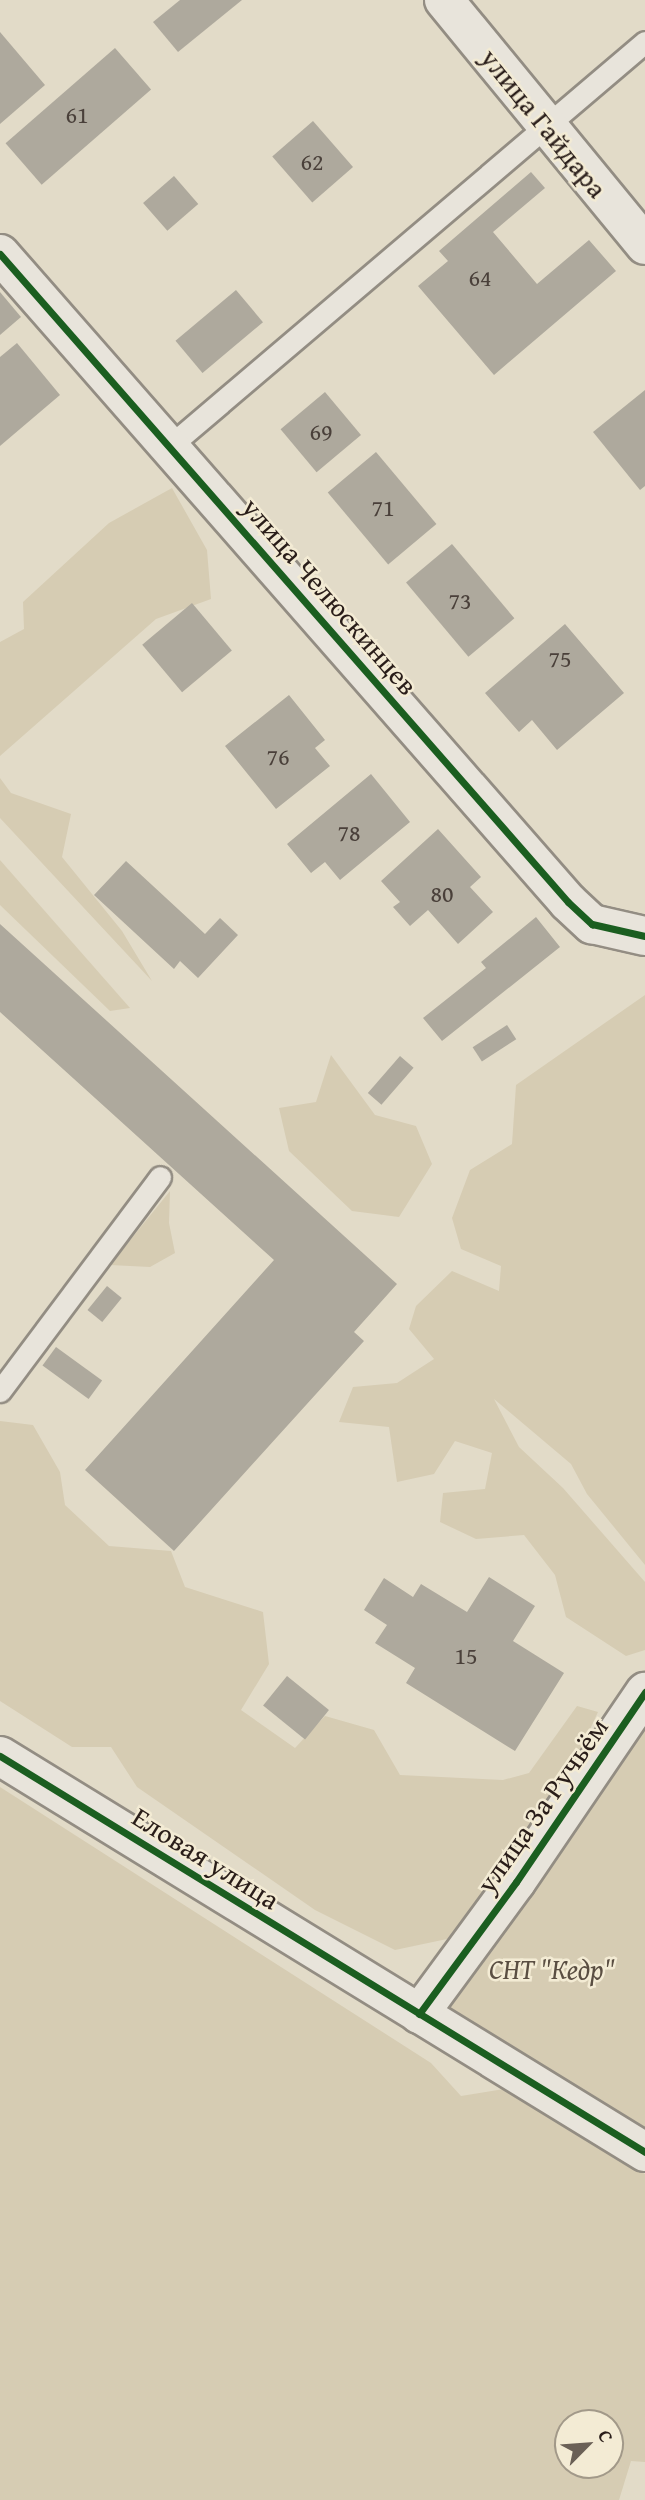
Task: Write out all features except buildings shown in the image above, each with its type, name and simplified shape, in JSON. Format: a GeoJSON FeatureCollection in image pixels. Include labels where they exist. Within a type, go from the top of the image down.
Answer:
{"type":"FeatureCollection","features":[{"type":"Feature","properties":{"kind":"street","name":"улица Гайдара"},"geometry":{"type":"LineString","coordinates":[[444,0],[645,245]]}},
{"type":"Feature","properties":{"kind":"street","name":"улица Челюскинцев"},"geometry":{"type":"LineString","coordinates":[[0,254],[171,445],[568,902],[592,924],[645,936]]}},
{"type":"Feature","properties":{"kind":"street","name":"улица За Ручьём"},"geometry":{"type":"LineString","coordinates":[[405,2005],[471,1941],[645,1692]]}},
{"type":"Feature","properties":{"kind":"street","name":"Еловая улица"},"geometry":{"type":"LineString","coordinates":[[0,1756],[634,2146]]}},
{"type":"Feature","properties":{"kind":"lane"},"geometry":{"type":"LineString","coordinates":[[171,445],[645,42]]}},
{"type":"Feature","properties":{"kind":"lane"},"geometry":{"type":"LineString","coordinates":[[0,1391],[160,1177]]}},
{"type":"Feature","properties":{"kind":"green space"},"geometry":{"type":"Polygon","coordinates":[[[172,488],[207,550],[211,599],[156,619],[0,756],[0,642],[24,629],[23,602],[109,523],[172,488]]]}},
{"type":"Feature","properties":{"kind":"green space"},"geometry":{"type":"Polygon","coordinates":[[[0,778],[11,793],[71,814],[62,857],[122,931],[152,981],[0,818],[0,778]]]}},
{"type":"Feature","properties":{"kind":"green space"},"geometry":{"type":"Polygon","coordinates":[[[0,860],[130,1008],[110,1011],[0,905],[0,860]]]}},
{"type":"Feature","properties":{"kind":"green space"},"geometry":{"type":"Polygon","coordinates":[[[645,995],[645,1565],[587,1494],[571,1464],[494,1399],[519,1447],[563,1488],[645,1582],[645,1650],[626,1656],[566,1617],[555,1575],[524,1535],[476,1539],[440,1522],[443,1493],[485,1489],[492,1453],[455,1441],[434,1474],[397,1482],[389,1427],[339,1422],[353,1387],[397,1383],[434,1359],[409,1329],[416,1306],[452,1271],[499,1291],[501,1266],[461,1249],[452,1218],[470,1170],[512,1144],[516,1085],[645,995]]]}},
{"type":"Feature","properties":{"kind":"green space"},"geometry":{"type":"Polygon","coordinates":[[[331,1055],[375,1115],[416,1126],[432,1164],[399,1217],[352,1211],[289,1151],[279,1108],[316,1102],[331,1055]]]}},
{"type":"Feature","properties":{"kind":"green space"},"geometry":{"type":"Polygon","coordinates":[[[170,1191],[169,1223],[175,1253],[150,1267],[110,1265],[170,1191]]]}},
{"type":"Feature","properties":{"kind":"green space","name":"СНТ \"Кедр\""},"geometry":{"type":"Polygon","coordinates":[[[0,1421],[33,1425],[60,1472],[65,1505],[109,1546],[171,1551],[185,1587],[263,1612],[269,1664],[241,1710],[295,1748],[325,1716],[374,1730],[400,1775],[503,1780],[529,1773],[577,1706],[598,1712],[560,1794],[645,1670],[645,2138],[421,1995],[479,1909],[447,1939],[395,1950],[315,1910],[137,1787],[111,1747],[72,1747],[0,1701],[0,1421]]]}},
{"type":"Feature","properties":{"kind":"green space"},"geometry":{"type":"Polygon","coordinates":[[[0,1787],[431,2063],[461,2096],[504,2089],[645,2174],[645,2462],[631,2461],[619,2500],[0,2500],[0,1787]]]}},
{"type":"Feature","properties":{"kind":"cycle path"},"geometry":{"type":"LineString","coordinates":[[0,254],[568,902],[592,924],[645,936]]}},
{"type":"Feature","properties":{"kind":"cycle path"},"geometry":{"type":"LineString","coordinates":[[419,2014],[516,1882],[645,1692]]}},
{"type":"Feature","properties":{"kind":"cycle path"},"geometry":{"type":"LineString","coordinates":[[0,1756],[645,2152]]}}]}
